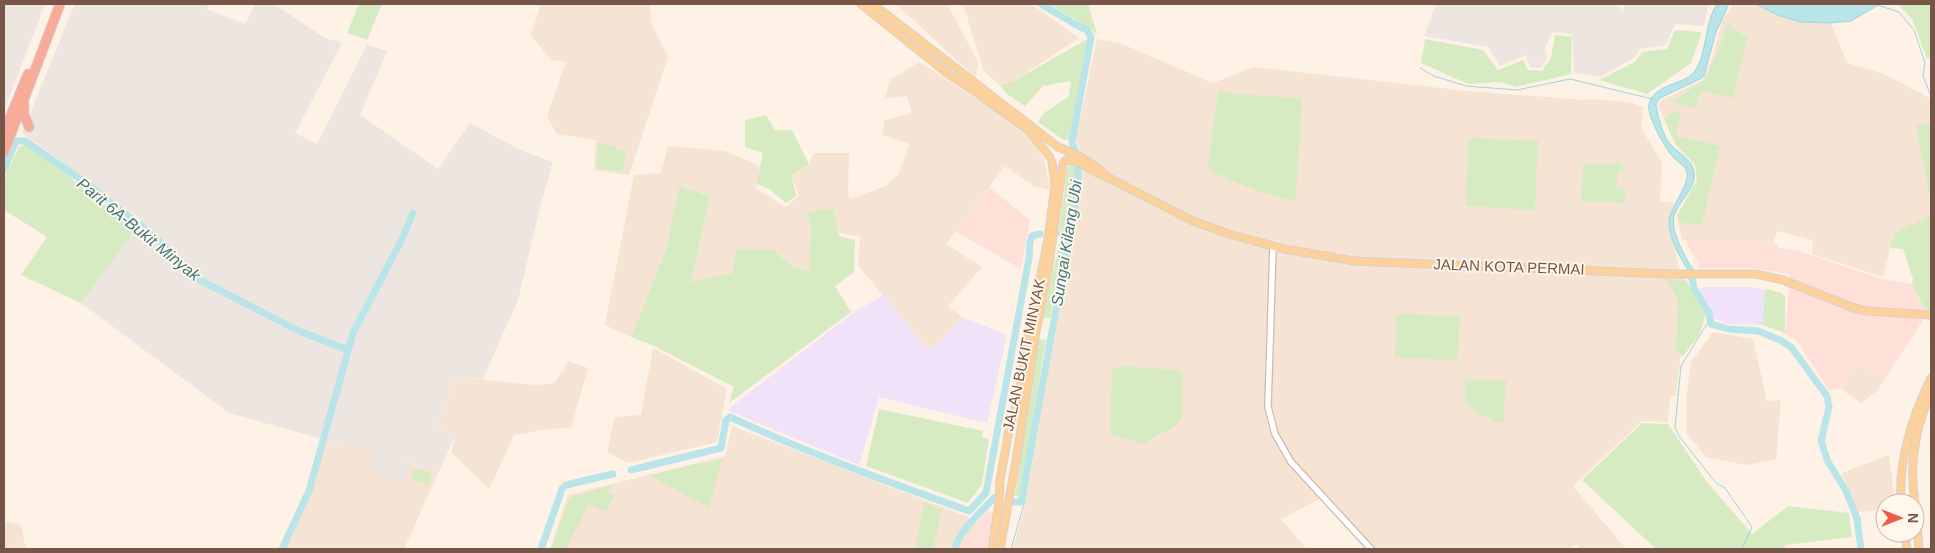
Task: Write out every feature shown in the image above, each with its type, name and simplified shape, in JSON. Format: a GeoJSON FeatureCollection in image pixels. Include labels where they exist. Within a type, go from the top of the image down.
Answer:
{"type":"FeatureCollection","features":[{"type":"Feature","properties":{"kind":"highway"},"geometry":{"type":"LineString","coordinates":[[8,133],[28,128],[21,98],[54,4]]}},
{"type":"Feature","properties":{"kind":"highway"},"geometry":{"type":"LineString","coordinates":[[4,152],[10,119],[21,98],[60,4]]}},
{"type":"Feature","properties":{"kind":"highway"},"geometry":{"type":"LineString","coordinates":[[4,107],[21,98]]}},
{"type":"Feature","properties":{"kind":"main road"},"geometry":{"type":"LineString","coordinates":[[861,4],[948,74],[1028,130],[1051,159],[1058,164],[1068,159]]}},
{"type":"Feature","properties":{"kind":"main road"},"geometry":{"type":"LineString","coordinates":[[873,4],[1060,147]]}},
{"type":"Feature","properties":{"kind":"main road"},"geometry":{"type":"LineString","coordinates":[[1051,159],[1052,150],[1060,147]]}},
{"type":"Feature","properties":{"kind":"main road","name":"JALAN KOTA PERMAI"},"geometry":{"type":"LineString","coordinates":[[1060,147],[1068,159],[1086,162],[1099,175],[1107,177],[1199,223],[1273,247],[1354,261],[1681,274],[1756,274],[1783,280],[1854,308],[1867,311],[1931,315]]}},
{"type":"Feature","properties":{"kind":"main road","name":"JALAN BUKIT MINYAK"},"geometry":{"type":"LineString","coordinates":[[992,549],[999,503],[1000,480],[1009,430],[1048,239],[1055,185],[1051,159]]}},
{"type":"Feature","properties":{"kind":"main road","name":"JALAN BUKIT MINYAK"},"geometry":{"type":"LineString","coordinates":[[1000,549],[1034,342],[1068,159]]}},
{"type":"Feature","properties":{"kind":"main road","name":"JALAN KOTA PERMAI"},"geometry":{"type":"LineString","coordinates":[[1919,315],[1923,318],[1931,319]]}},
{"type":"Feature","properties":{"kind":"main road"},"geometry":{"type":"LineString","coordinates":[[1901,493],[1901,479],[1907,447],[1916,416],[1931,378]]}},
{"type":"Feature","properties":{"kind":"main road"},"geometry":{"type":"LineString","coordinates":[[1914,493],[1914,449],[1922,415],[1931,393]]}},
{"type":"Feature","properties":{"kind":"main road"},"geometry":{"type":"LineString","coordinates":[[1013,417],[1006,475],[1010,475],[1020,432]]}},
{"type":"Feature","properties":{"kind":"main road"},"geometry":{"type":"LineString","coordinates":[[999,503],[1007,483],[1008,505]]}},
{"type":"Feature","properties":{"kind":"street"},"geometry":{"type":"LineString","coordinates":[[1273,247],[1268,406],[1275,434],[1291,462],[1371,549]]}},
{"type":"Feature","properties":{"kind":"shaded area"},"geometry":{"type":"Polygon","coordinates":[[[4,4],[45,4],[4,111],[4,4]]]}},
{"type":"Feature","properties":{"kind":"shaded area"},"geometry":{"type":"Polygon","coordinates":[[[75,4],[209,4],[206,9],[245,24],[255,4],[274,4],[325,38],[342,43],[295,133],[317,144],[367,45],[387,51],[360,115],[438,169],[470,123],[520,150],[553,162],[541,203],[518,300],[483,379],[455,377],[437,427],[456,435],[439,471],[399,460],[410,464],[404,482],[372,473],[376,454],[229,413],[81,303],[142,220],[22,133],[75,4]]]}},
{"type":"Feature","properties":{"kind":"shaded area"},"geometry":{"type":"Polygon","coordinates":[[[541,4],[650,4],[651,23],[668,57],[629,175],[594,170],[596,140],[557,134],[547,116],[566,62],[551,60],[531,35],[541,4]]]}},
{"type":"Feature","properties":{"kind":"shaded area"},"geometry":{"type":"Polygon","coordinates":[[[896,4],[947,4],[978,62],[976,78],[896,4]]]}},
{"type":"Feature","properties":{"kind":"shaded area"},"geometry":{"type":"Polygon","coordinates":[[[963,4],[1031,4],[1079,38],[1011,83],[1000,85],[984,71],[963,4]]]}},
{"type":"Feature","properties":{"kind":"shaded area"},"geometry":{"type":"Polygon","coordinates":[[[1436,4],[1617,4],[1623,12],[1625,4],[1708,5],[1704,26],[1675,24],[1666,45],[1640,49],[1635,57],[1601,77],[1574,73],[1573,34],[1553,32],[1545,47],[1547,59],[1540,68],[1530,67],[1526,55],[1500,66],[1488,47],[1424,36],[1436,4]]]}},
{"type":"Feature","properties":{"kind":"shaded area"},"geometry":{"type":"Polygon","coordinates":[[[1733,4],[1756,4],[1777,15],[1801,22],[1831,23],[1847,63],[1884,74],[1931,99],[1931,123],[1916,126],[1931,205],[1931,215],[1894,233],[1883,277],[1812,254],[1813,240],[1777,231],[1773,244],[1759,241],[1682,240],[1677,216],[1697,180],[1696,166],[1676,145],[1657,104],[1703,80],[1713,56],[1722,21],[1733,4]]]}},
{"type":"Feature","properties":{"kind":"shaded area"},"geometry":{"type":"Polygon","coordinates":[[[1097,39],[1120,43],[1213,83],[1253,67],[1467,91],[1629,102],[1643,107],[1641,128],[1662,162],[1660,201],[1674,203],[1668,223],[1680,270],[1706,314],[1699,335],[1683,356],[1681,354],[1676,396],[1670,396],[1668,422],[1642,421],[1573,486],[1626,549],[1581,549],[1576,544],[1570,549],[1375,549],[1327,495],[1281,519],[1307,549],[1013,549],[1025,505],[1075,217],[1083,167],[1076,139],[1097,39]]]}},
{"type":"Feature","properties":{"kind":"shaded area"},"geometry":{"type":"Polygon","coordinates":[[[919,62],[994,110],[1029,138],[1044,159],[1050,190],[1033,186],[1005,166],[946,244],[982,267],[948,306],[962,317],[943,339],[928,351],[858,265],[860,237],[839,233],[834,208],[807,212],[811,228],[809,271],[794,267],[773,250],[736,249],[732,273],[691,283],[710,197],[681,185],[666,249],[631,337],[605,325],[634,175],[661,173],[668,146],[725,151],[759,166],[756,188],[785,207],[799,196],[792,175],[809,164],[814,153],[849,153],[848,196],[851,199],[886,186],[898,175],[910,144],[882,135],[885,120],[912,113],[907,96],[885,98],[890,80],[919,62]]]}},
{"type":"Feature","properties":{"kind":"shaded area"},"geometry":{"type":"Polygon","coordinates":[[[989,187],[1030,220],[1021,269],[955,231],[989,187]]]}},
{"type":"Feature","properties":{"kind":"shaded area"},"geometry":{"type":"Polygon","coordinates":[[[1686,240],[1759,241],[1778,245],[1777,248],[1796,250],[1882,279],[1912,284],[1926,312],[1885,379],[1861,364],[1856,365],[1841,388],[1829,390],[1797,341],[1785,333],[1790,275],[1751,268],[1699,268],[1699,263],[1693,256],[1686,240]]]}},
{"type":"Feature","properties":{"kind":"shaded area"},"geometry":{"type":"Polygon","coordinates":[[[1702,287],[1750,287],[1782,293],[1785,298],[1785,333],[1763,325],[1728,324],[1713,318],[1698,290],[1702,287]]]}},
{"type":"Feature","properties":{"kind":"shaded area"},"geometry":{"type":"Polygon","coordinates":[[[884,295],[928,351],[943,339],[962,317],[1007,335],[987,423],[879,397],[859,465],[727,410],[854,312],[884,295]]]}},
{"type":"Feature","properties":{"kind":"shaded area"},"geometry":{"type":"Polygon","coordinates":[[[1713,332],[1753,339],[1767,401],[1781,400],[1776,459],[1746,465],[1706,457],[1687,434],[1686,400],[1691,362],[1713,332]]]}},
{"type":"Feature","properties":{"kind":"shaded area"},"geometry":{"type":"Polygon","coordinates":[[[653,348],[727,389],[717,442],[628,463],[607,452],[615,417],[641,415],[653,348]]]}},
{"type":"Feature","properties":{"kind":"shaded area"},"geometry":{"type":"Polygon","coordinates":[[[568,361],[588,368],[571,428],[548,429],[514,435],[489,489],[451,452],[456,435],[437,427],[455,377],[536,385],[555,383],[561,372],[564,371],[568,361]]]}},
{"type":"Feature","properties":{"kind":"shaded area"},"geometry":{"type":"Polygon","coordinates":[[[1861,364],[1885,379],[1877,391],[1861,403],[1841,389],[1856,365],[1861,364]]]}},
{"type":"Feature","properties":{"kind":"shaded area"},"geometry":{"type":"Polygon","coordinates":[[[732,426],[978,521],[986,511],[993,512],[987,549],[550,549],[568,495],[725,456],[732,426]]]}},
{"type":"Feature","properties":{"kind":"shaded area"},"geometry":{"type":"Polygon","coordinates":[[[326,440],[439,471],[404,549],[285,549],[311,492],[326,440]]]}},
{"type":"Feature","properties":{"kind":"shaded area"},"geometry":{"type":"Polygon","coordinates":[[[1889,455],[1894,493],[1875,493],[1875,510],[1858,512],[1842,473],[1889,455]]]}},
{"type":"Feature","properties":{"kind":"shaded area"},"geometry":{"type":"Polygon","coordinates":[[[986,511],[993,512],[987,549],[961,549],[962,545],[986,511]]]}},
{"type":"Feature","properties":{"kind":"shaded area"},"geometry":{"type":"Polygon","coordinates":[[[4,521],[21,525],[26,549],[4,549],[4,521]]]}},
{"type":"Feature","properties":{"kind":"green space"},"geometry":{"type":"Polygon","coordinates":[[[359,4],[382,4],[367,40],[347,33],[359,4]]]}},
{"type":"Feature","properties":{"kind":"green space"},"geometry":{"type":"Polygon","coordinates":[[[1049,4],[1088,4],[1097,34],[1086,26],[1049,4]]]}},
{"type":"Feature","properties":{"kind":"green space"},"geometry":{"type":"Polygon","coordinates":[[[1898,4],[1931,4],[1931,56],[1927,59],[1912,19],[1898,4]]]}},
{"type":"Feature","properties":{"kind":"green space"},"geometry":{"type":"Polygon","coordinates":[[[1727,23],[1747,38],[1733,99],[1701,90],[1696,108],[1672,102],[1705,79],[1722,41],[1727,23]]]}},
{"type":"Feature","properties":{"kind":"green space"},"geometry":{"type":"Polygon","coordinates":[[[1675,30],[1702,32],[1691,63],[1647,94],[1599,80],[1635,62],[1642,52],[1667,49],[1675,30]]]}},
{"type":"Feature","properties":{"kind":"green space"},"geometry":{"type":"Polygon","coordinates":[[[1555,35],[1572,37],[1571,74],[1516,87],[1500,82],[1468,84],[1421,63],[1425,39],[1483,50],[1498,70],[1523,60],[1528,70],[1542,71],[1551,58],[1555,35]]]}},
{"type":"Feature","properties":{"kind":"green space"},"geometry":{"type":"Polygon","coordinates":[[[1087,39],[1069,140],[1064,140],[1038,122],[1044,113],[1069,96],[1071,81],[1043,86],[1025,106],[1007,94],[1000,85],[1011,83],[1087,39]]]}},
{"type":"Feature","properties":{"kind":"green space"},"geometry":{"type":"Polygon","coordinates":[[[1218,92],[1302,99],[1296,198],[1292,201],[1254,190],[1210,171],[1208,166],[1218,92]]]}},
{"type":"Feature","properties":{"kind":"green space"},"geometry":{"type":"Polygon","coordinates":[[[1674,111],[1681,114],[1676,134],[1720,146],[1702,224],[1690,225],[1681,222],[1677,216],[1697,180],[1695,165],[1676,145],[1664,119],[1674,111]]]}},
{"type":"Feature","properties":{"kind":"green space"},"geometry":{"type":"Polygon","coordinates":[[[766,115],[775,130],[792,130],[809,164],[792,175],[796,196],[786,203],[769,189],[756,184],[763,153],[745,147],[745,120],[766,115]]]}},
{"type":"Feature","properties":{"kind":"green space"},"geometry":{"type":"Polygon","coordinates":[[[1931,123],[1931,205],[1916,126],[1931,123]]]}},
{"type":"Feature","properties":{"kind":"green space"},"geometry":{"type":"Polygon","coordinates":[[[1469,138],[1538,141],[1535,210],[1465,206],[1469,138]]]}},
{"type":"Feature","properties":{"kind":"green space"},"geometry":{"type":"Polygon","coordinates":[[[599,142],[624,151],[627,154],[623,169],[619,171],[596,169],[599,142]]]}},
{"type":"Feature","properties":{"kind":"green space"},"geometry":{"type":"Polygon","coordinates":[[[27,144],[136,229],[81,303],[21,275],[47,237],[4,210],[4,179],[19,147],[27,144]]]}},
{"type":"Feature","properties":{"kind":"green space"},"geometry":{"type":"Polygon","coordinates":[[[1585,163],[1621,164],[1625,171],[1618,171],[1617,187],[1625,188],[1625,201],[1623,203],[1581,201],[1583,165],[1585,163]]]}},
{"type":"Feature","properties":{"kind":"green space"},"geometry":{"type":"Polygon","coordinates":[[[1070,164],[1074,165],[1077,173],[1066,231],[1059,230],[1067,168],[1070,164]]]}},
{"type":"Feature","properties":{"kind":"green space"},"geometry":{"type":"Polygon","coordinates":[[[680,185],[710,197],[691,282],[732,273],[736,249],[773,250],[794,267],[809,271],[811,228],[807,212],[834,208],[839,236],[855,240],[854,272],[835,286],[851,312],[729,403],[734,387],[654,346],[631,337],[666,249],[680,185]]]}},
{"type":"Feature","properties":{"kind":"green space"},"geometry":{"type":"Polygon","coordinates":[[[1931,215],[1931,312],[1926,312],[1912,284],[1913,279],[1903,249],[1890,248],[1894,233],[1931,215]]]}},
{"type":"Feature","properties":{"kind":"green space"},"geometry":{"type":"Polygon","coordinates":[[[1060,238],[1065,238],[1050,318],[1043,318],[1060,238]]]}},
{"type":"Feature","properties":{"kind":"green space"},"geometry":{"type":"Polygon","coordinates":[[[1666,279],[1686,281],[1706,314],[1699,335],[1683,356],[1676,352],[1678,300],[1666,279]]]}},
{"type":"Feature","properties":{"kind":"green space"},"geometry":{"type":"Polygon","coordinates":[[[1765,289],[1782,293],[1785,298],[1785,333],[1763,325],[1765,289]]]}},
{"type":"Feature","properties":{"kind":"green space"},"geometry":{"type":"Polygon","coordinates":[[[1396,314],[1460,316],[1458,360],[1395,358],[1396,314]]]}},
{"type":"Feature","properties":{"kind":"green space"},"geometry":{"type":"Polygon","coordinates":[[[1039,339],[1046,340],[1020,497],[1015,496],[1039,339]]]}},
{"type":"Feature","properties":{"kind":"green space"},"geometry":{"type":"Polygon","coordinates":[[[1121,366],[1176,370],[1183,373],[1182,416],[1178,424],[1143,444],[1110,433],[1112,369],[1121,366]]]}},
{"type":"Feature","properties":{"kind":"green space"},"geometry":{"type":"Polygon","coordinates":[[[1465,379],[1506,381],[1503,422],[1495,422],[1486,414],[1482,418],[1465,400],[1465,379]]]}},
{"type":"Feature","properties":{"kind":"green space"},"geometry":{"type":"Polygon","coordinates":[[[879,409],[983,431],[982,437],[989,439],[982,484],[968,503],[866,466],[879,409]]]}},
{"type":"Feature","properties":{"kind":"green space"},"geometry":{"type":"Polygon","coordinates":[[[1642,423],[1668,424],[1706,481],[1752,534],[1788,506],[1849,513],[1852,537],[1785,545],[1785,549],[1656,549],[1582,480],[1642,423]]]}},
{"type":"Feature","properties":{"kind":"green space"},"geometry":{"type":"Polygon","coordinates":[[[722,459],[709,508],[649,475],[722,459]]]}},
{"type":"Feature","properties":{"kind":"green space"},"geometry":{"type":"Polygon","coordinates":[[[415,468],[432,473],[429,485],[411,479],[415,468]]]}},
{"type":"Feature","properties":{"kind":"green space"},"geometry":{"type":"Polygon","coordinates":[[[612,485],[607,492],[614,496],[606,512],[589,504],[566,549],[551,549],[570,497],[612,485]]]}},
{"type":"Feature","properties":{"kind":"green space"},"geometry":{"type":"Polygon","coordinates":[[[924,502],[942,510],[933,549],[915,549],[924,502]]]}},
{"type":"Feature","properties":{"kind":"water"},"geometry":{"type":"Polygon","coordinates":[[[1717,4],[1729,4],[1716,32],[1704,76],[1660,98],[1656,103],[1660,122],[1667,140],[1693,167],[1693,184],[1676,211],[1673,223],[1676,237],[1694,271],[1688,270],[1675,247],[1669,227],[1670,215],[1684,187],[1687,173],[1684,167],[1671,154],[1653,124],[1649,104],[1657,92],[1689,77],[1694,72],[1701,58],[1710,21],[1717,4]]]}},
{"type":"Feature","properties":{"kind":"water"},"geometry":{"type":"Polygon","coordinates":[[[1756,4],[1880,4],[1851,21],[1831,23],[1801,22],[1777,15],[1756,4]]]}},
{"type":"Feature","properties":{"kind":"waterway","name":"Sungai Kilang Ubi"},"geometry":{"type":"LineString","coordinates":[[1014,502],[1022,502],[1078,186],[1078,164],[1072,142],[1091,37],[1087,30],[1041,4]]}},
{"type":"Feature","properties":{"kind":"waterway"},"geometry":{"type":"LineString","coordinates":[[1877,5],[1899,12],[1914,30],[1925,63],[1923,76],[1931,96]]}},
{"type":"Feature","properties":{"kind":"waterway"},"geometry":{"type":"LineString","coordinates":[[1420,68],[1434,76],[1466,86],[1517,90],[1570,79],[1652,99]]}},
{"type":"Feature","properties":{"kind":"waterway","name":"Parit 6A-Bukit Minyak"},"geometry":{"type":"LineString","coordinates":[[4,170],[16,141],[25,141],[93,188],[155,237],[194,277],[299,331],[348,350]]}},
{"type":"Feature","properties":{"kind":"waterway"},"geometry":{"type":"LineString","coordinates":[[282,549],[309,491],[353,333],[402,239],[413,213]]}},
{"type":"Feature","properties":{"kind":"waterway"},"geometry":{"type":"LineString","coordinates":[[631,470],[721,448],[726,420],[730,417],[819,455],[969,511],[986,493],[1029,258],[1030,242],[1032,236],[1040,234]]}},
{"type":"Feature","properties":{"kind":"waterway"},"geometry":{"type":"LineString","coordinates":[[1061,234],[1069,235]]}},
{"type":"Feature","properties":{"kind":"waterway"},"geometry":{"type":"LineString","coordinates":[[1690,269],[1694,288],[1709,313],[1711,324],[1728,329],[1758,331],[1780,340],[1791,347],[1827,396],[1829,407],[1821,441],[1828,462],[1845,489],[1857,518],[1861,549]]}},
{"type":"Feature","properties":{"kind":"waterway"},"geometry":{"type":"LineString","coordinates":[[1710,319],[1681,366],[1675,427],[1679,436],[1716,483],[1725,488],[1752,527],[1742,549]]}},
{"type":"Feature","properties":{"kind":"waterway"},"geometry":{"type":"LineString","coordinates":[[541,549],[562,489],[566,485],[613,474]]}},
{"type":"Feature","properties":{"kind":"waterway","name":"Sungai Kilang Ubi"},"geometry":{"type":"LineString","coordinates":[[955,549],[965,529],[994,498]]}},
{"type":"Feature","properties":{"kind":"waterway"},"geometry":{"type":"LineString","coordinates":[[1011,549],[1024,504],[1022,502]]}}]}
